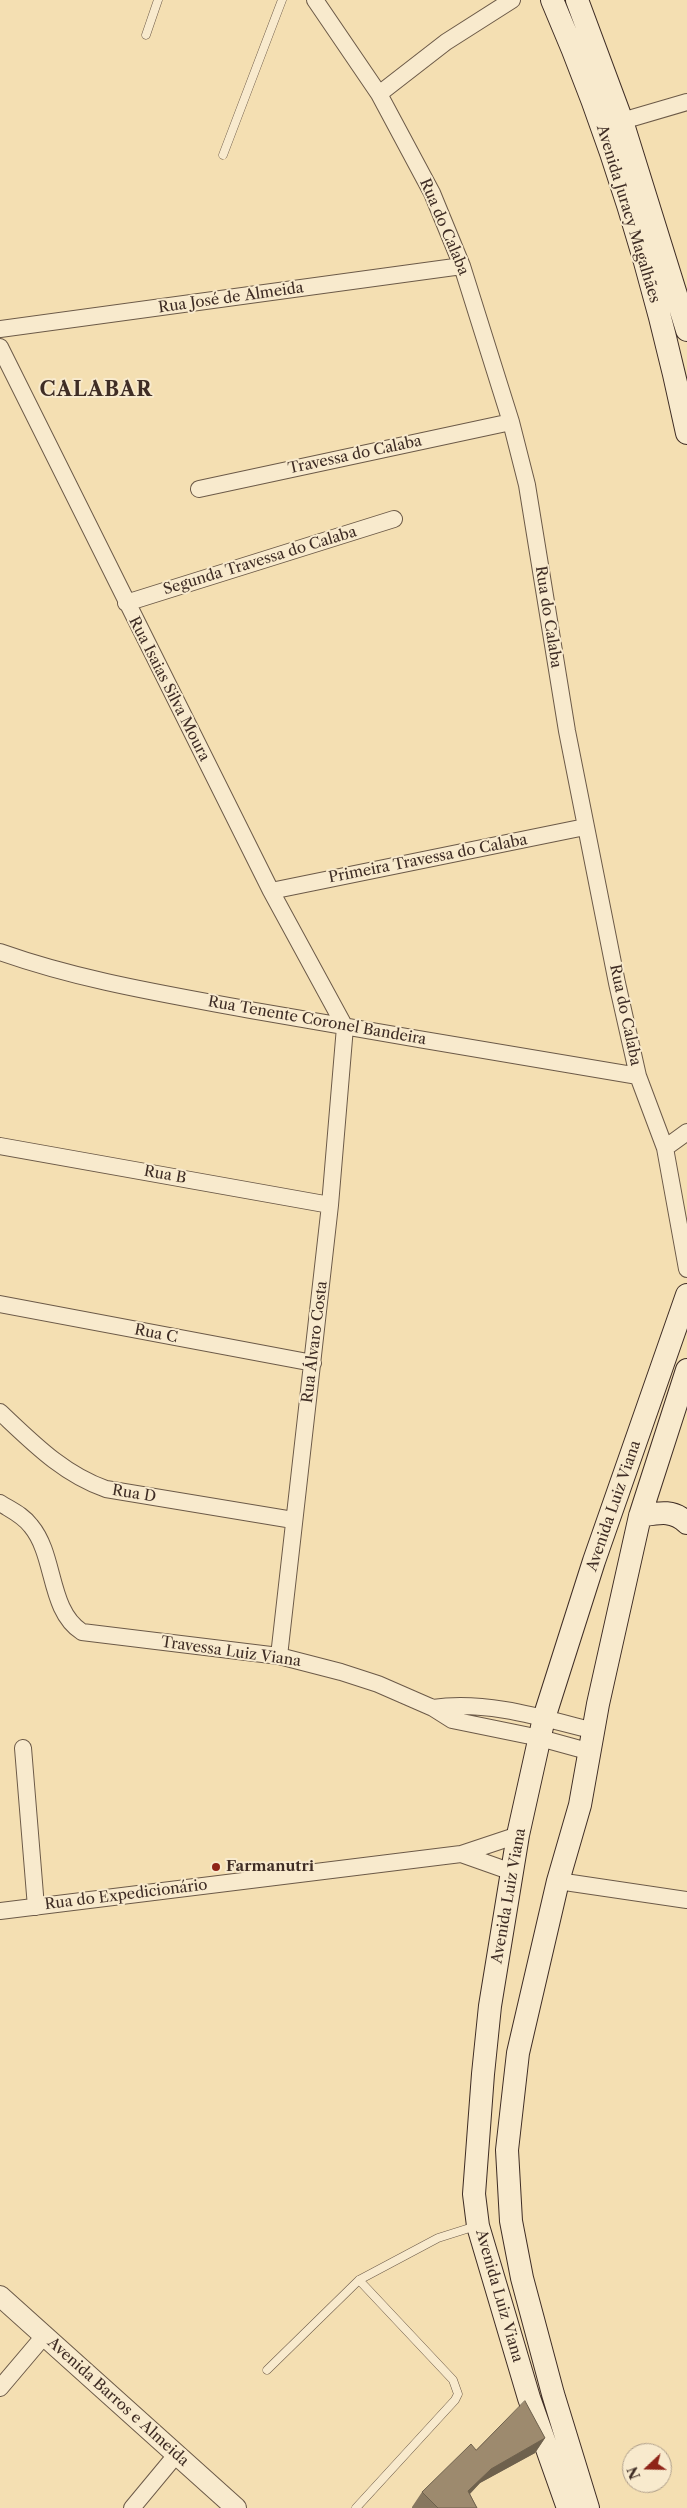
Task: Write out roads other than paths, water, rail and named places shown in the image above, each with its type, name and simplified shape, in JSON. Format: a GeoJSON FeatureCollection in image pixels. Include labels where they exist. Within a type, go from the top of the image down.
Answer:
{"type":"FeatureCollection","features":[{"type":"Feature","properties":{"kind":"main road"},"geometry":{"type":"LineString","coordinates":[[555,6],[577,1]]}},
{"type":"Feature","properties":{"kind":"main road","name":"Avenida Juracy Magalhães"},"geometry":{"type":"LineString","coordinates":[[577,1],[622,121],[687,330]]}},
{"type":"Feature","properties":{"kind":"main road","name":"Avenida Juracy Magalhães"},"geometry":{"type":"LineString","coordinates":[[555,6],[607,142],[651,288],[677,346],[687,432]]}},
{"type":"Feature","properties":{"kind":"main road"},"geometry":{"type":"LineString","coordinates":[[651,288],[673,282]]}},
{"type":"Feature","properties":{"kind":"main road","name":"Avenida Luiz Viana"},"geometry":{"type":"LineString","coordinates":[[568,2508],[529,2398],[478,2226],[474,2194],[483,2074],[490,2006],[518,1835],[542,1728],[594,1561],[687,1295]]}},
{"type":"Feature","properties":{"kind":"main road","name":"Avenida Luiz Viana"},"geometry":{"type":"LineString","coordinates":[[588,2508],[552,2394],[522,2278],[511,2221],[507,2150],[518,2053],[558,1881],[576,1822],[640,1516],[687,1370]]}},
{"type":"Feature","properties":{"kind":"main road"},"geometry":{"type":"LineString","coordinates":[[640,1516],[669,1513],[678,1515],[687,1523]]}},
{"type":"Feature","properties":{"kind":"main road"},"geometry":{"type":"LineString","coordinates":[[478,2226],[511,2221]]}},
{"type":"Feature","properties":{"kind":"street","name":"Rua do Calaba"},"geometry":{"type":"LineString","coordinates":[[315,0],[379,94],[432,193],[462,266],[511,422],[527,484],[554,658],[585,827],[638,1076],[665,1148],[687,1269]]}},
{"type":"Feature","properties":{"kind":"street"},"geometry":{"type":"LineString","coordinates":[[379,94],[446,42],[512,0]]}},
{"type":"Feature","properties":{"kind":"street"},"geometry":{"type":"LineString","coordinates":[[622,121],[687,102]]}},
{"type":"Feature","properties":{"kind":"street","name":"Rua José de Almeida"},"geometry":{"type":"LineString","coordinates":[[0,330],[462,266]]}},
{"type":"Feature","properties":{"kind":"street","name":"Rua Isaias Silva Moura"},"geometry":{"type":"LineString","coordinates":[[0,348],[271,891],[346,1027]]}},
{"type":"Feature","properties":{"kind":"street","name":"Travessa do Calaba"},"geometry":{"type":"LineString","coordinates":[[199,489],[511,422]]}},
{"type":"Feature","properties":{"kind":"street","name":"Segunda Travessa do Calaba"},"geometry":{"type":"LineString","coordinates":[[126,603],[394,519]]}},
{"type":"Feature","properties":{"kind":"street","name":"Primeira Travessa do Calaba"},"geometry":{"type":"LineString","coordinates":[[271,891],[585,827]]}},
{"type":"Feature","properties":{"kind":"street","name":"Rua Tenente Coronel Bandeira"},"geometry":{"type":"LineString","coordinates":[[0,952],[60,972],[111,984],[346,1027],[638,1076]]}},
{"type":"Feature","properties":{"kind":"street","name":"Rua Álvaro Costa"},"geometry":{"type":"LineString","coordinates":[[279,1656],[330,1204],[346,1027]]}},
{"type":"Feature","properties":{"kind":"street"},"geometry":{"type":"LineString","coordinates":[[665,1148],[687,1132]]}},
{"type":"Feature","properties":{"kind":"street","name":"Rua B"},"geometry":{"type":"LineString","coordinates":[[0,1146],[330,1204]]}},
{"type":"Feature","properties":{"kind":"street","name":"Rua C"},"geometry":{"type":"LineString","coordinates":[[0,1304],[313,1363]]}},
{"type":"Feature","properties":{"kind":"street","name":"Rua D"},"geometry":{"type":"LineString","coordinates":[[0,1412],[50,1458],[86,1482],[106,1489],[294,1520]]}},
{"type":"Feature","properties":{"kind":"street","name":"Travessa Luiz Viana"},"geometry":{"type":"LineString","coordinates":[[0,1503],[24,1518],[33,1527],[42,1546],[67,1618],[70,1624],[82,1632],[279,1656],[368,1681],[433,1708],[463,1705],[592,1741]]}},
{"type":"Feature","properties":{"kind":"street"},"geometry":{"type":"LineString","coordinates":[[23,1748],[36,1907]]}},
{"type":"Feature","properties":{"kind":"street","name":"Rua do Expedicionário"},"geometry":{"type":"LineString","coordinates":[[0,1911],[461,1854],[518,1835]]}},
{"type":"Feature","properties":{"kind":"street","name":"Rua do Expedicionário"},"geometry":{"type":"LineString","coordinates":[[461,1854],[512,1872]]}},
{"type":"Feature","properties":{"kind":"street"},"geometry":{"type":"LineString","coordinates":[[558,1881],[687,1900]]}},
{"type":"Feature","properties":{"kind":"street","name":"Avenida Barros e Almeida"},"geometry":{"type":"LineString","coordinates":[[0,2296],[236,2508]]}},
{"type":"Feature","properties":{"kind":"street"},"geometry":{"type":"LineString","coordinates":[[0,2388],[44,2336]]}},
{"type":"Feature","properties":{"kind":"street"},"geometry":{"type":"LineString","coordinates":[[132,2508],[176,2455]]}},
{"type":"Feature","properties":{"kind":"lane"},"geometry":{"type":"LineString","coordinates":[[146,35],[158,0]]}},
{"type":"Feature","properties":{"kind":"lane"},"geometry":{"type":"LineString","coordinates":[[223,155],[282,0]]}},
{"type":"Feature","properties":{"kind":"lane"},"geometry":{"type":"LineString","coordinates":[[267,2370],[359,2280],[438,2238],[455,2231],[478,2226]]}},
{"type":"Feature","properties":{"kind":"lane"},"geometry":{"type":"LineString","coordinates":[[356,2508],[456,2400],[458,2394],[458,2388],[453,2380],[359,2280]]}},
{"type":"Feature","properties":{"kind":"place","name":"Farmanutri"},"geometry":{"type":"Point","coordinates":[216,1867]}},
{"type":"Feature","properties":{"kind":"district","name":"CALABAR"},"geometry":{"type":"Point","coordinates":[96,390]}}]}
